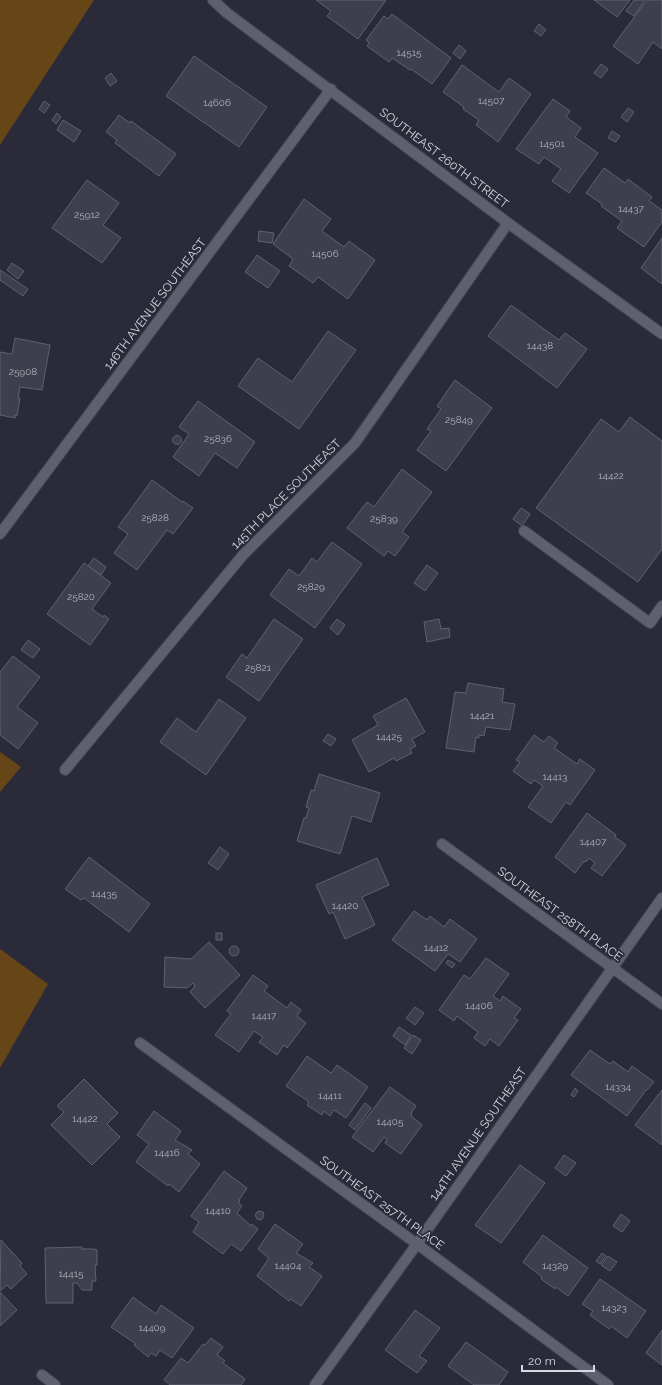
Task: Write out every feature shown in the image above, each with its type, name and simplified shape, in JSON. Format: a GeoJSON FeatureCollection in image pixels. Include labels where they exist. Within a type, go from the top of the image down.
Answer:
{"type":"FeatureCollection","features":[{"type":"Feature","properties":{"kind":"street","name":"SOUTHEAST 260TH STREET"},"geometry":{"type":"LineString","coordinates":[[213,0],[228,13],[508,223],[662,334]]}},
{"type":"Feature","properties":{"kind":"street","name":"146TH AVENUE SOUTHEAST"},"geometry":{"type":"LineString","coordinates":[[0,534],[331,89]]}},
{"type":"Feature","properties":{"kind":"street","name":"145TH PLACE SOUTHEAST"},"geometry":{"type":"LineString","coordinates":[[65,770],[243,555],[356,443],[508,223]]}},
{"type":"Feature","properties":{"kind":"street"},"geometry":{"type":"LineString","coordinates":[[524,531],[650,623],[662,606]]}},
{"type":"Feature","properties":{"kind":"street","name":"SOUTHEAST 258TH PLACE"},"geometry":{"type":"LineString","coordinates":[[442,844],[662,1004]]}},
{"type":"Feature","properties":{"kind":"street","name":"144TH AVENUE SOUTHEAST"},"geometry":{"type":"LineString","coordinates":[[315,1385],[417,1244],[662,898]]}},
{"type":"Feature","properties":{"kind":"street","name":"SOUTHEAST 257TH PLACE"},"geometry":{"type":"LineString","coordinates":[[140,1043],[608,1385]]}},
{"type":"Feature","properties":{"kind":"street"},"geometry":{"type":"LineString","coordinates":[[42,1375],[56,1385]]}},
{"type":"Feature","properties":{"kind":"shaded area"},"geometry":{"type":"Polygon","coordinates":[[[0,0],[94,0],[0,145],[0,0]]]}},
{"type":"Feature","properties":{"kind":"shaded area"},"geometry":{"type":"Polygon","coordinates":[[[0,752],[21,767],[0,792],[0,752]]]}},
{"type":"Feature","properties":{"kind":"shaded area"},"geometry":{"type":"Polygon","coordinates":[[[0,949],[48,984],[0,1068],[0,949]]]}},
{"type":"Feature","properties":{"kind":"building"},"geometry":{"type":"Polygon","coordinates":[[[316,0],[386,0],[358,39],[327,16],[331,11],[316,0]]]}},
{"type":"Feature","properties":{"kind":"building"},"geometry":{"type":"Polygon","coordinates":[[[594,0],[630,0],[617,17],[594,0]]]}},
{"type":"Feature","properties":{"kind":"building"},"geometry":{"type":"Polygon","coordinates":[[[634,0],[645,0],[634,16],[626,11],[634,0]]]}},
{"type":"Feature","properties":{"kind":"building"},"geometry":{"type":"Polygon","coordinates":[[[647,0],[662,0],[662,49],[653,42],[638,64],[613,46],[647,0]]]}},
{"type":"Feature","properties":{"kind":"building"},"geometry":{"type":"Polygon","coordinates":[[[392,14],[451,58],[432,84],[392,58],[389,62],[367,46],[369,43],[366,40],[384,16],[388,19],[392,14]]]}},
{"type":"Feature","properties":{"kind":"building"},"geometry":{"type":"Polygon","coordinates":[[[539,24],[546,30],[541,36],[534,31],[539,24]]]}},
{"type":"Feature","properties":{"kind":"building"},"geometry":{"type":"Polygon","coordinates":[[[459,45],[466,51],[460,59],[453,53],[459,45]]]}},
{"type":"Feature","properties":{"kind":"building"},"geometry":{"type":"Polygon","coordinates":[[[194,56],[267,107],[239,147],[166,96],[194,56]]]}},
{"type":"Feature","properties":{"kind":"building"},"geometry":{"type":"Polygon","coordinates":[[[601,64],[608,69],[601,78],[594,73],[601,64]]]}},
{"type":"Feature","properties":{"kind":"building"},"geometry":{"type":"Polygon","coordinates":[[[462,65],[499,92],[509,78],[531,94],[498,142],[476,125],[479,120],[443,92],[462,65]]]}},
{"type":"Feature","properties":{"kind":"building"},"geometry":{"type":"Polygon","coordinates":[[[111,73],[117,81],[110,86],[105,78],[111,73]]]}},
{"type":"Feature","properties":{"kind":"building"},"geometry":{"type":"Polygon","coordinates":[[[553,99],[570,111],[566,117],[581,128],[575,137],[598,153],[569,193],[552,181],[561,169],[544,157],[539,164],[516,149],[553,99]]]}},
{"type":"Feature","properties":{"kind":"building"},"geometry":{"type":"Polygon","coordinates":[[[44,101],[50,105],[44,113],[39,109],[44,101]]]}},
{"type":"Feature","properties":{"kind":"building"},"geometry":{"type":"Polygon","coordinates":[[[628,108],[634,112],[627,122],[621,117],[628,108]]]}},
{"type":"Feature","properties":{"kind":"building"},"geometry":{"type":"Polygon","coordinates":[[[57,113],[61,117],[56,124],[52,120],[57,113]]]}},
{"type":"Feature","properties":{"kind":"building"},"geometry":{"type":"Polygon","coordinates":[[[119,115],[130,123],[131,121],[176,154],[159,176],[115,143],[117,140],[106,132],[119,115]]]}},
{"type":"Feature","properties":{"kind":"building"},"geometry":{"type":"Polygon","coordinates":[[[63,120],[81,131],[74,142],[57,130],[63,120]]]}},
{"type":"Feature","properties":{"kind":"building"},"geometry":{"type":"Polygon","coordinates":[[[612,131],[620,136],[616,142],[608,138],[612,131]]]}},
{"type":"Feature","properties":{"kind":"building"},"geometry":{"type":"Polygon","coordinates":[[[604,168],[625,183],[628,179],[652,197],[649,201],[662,210],[662,222],[644,247],[617,228],[622,221],[586,193],[604,168]]]}},
{"type":"Feature","properties":{"kind":"building"},"geometry":{"type":"Polygon","coordinates":[[[87,180],[119,203],[103,225],[121,238],[102,263],[52,228],[87,180]]]}},
{"type":"Feature","properties":{"kind":"building"},"geometry":{"type":"Polygon","coordinates":[[[304,199],[331,219],[322,231],[344,247],[349,241],[375,260],[348,299],[318,277],[313,283],[289,266],[293,259],[273,244],[304,199]]]}},
{"type":"Feature","properties":{"kind":"building"},"geometry":{"type":"Polygon","coordinates":[[[259,231],[274,233],[272,243],[258,241],[259,231]]]}},
{"type":"Feature","properties":{"kind":"building"},"geometry":{"type":"Polygon","coordinates":[[[662,238],[662,284],[641,268],[662,238]]]}},
{"type":"Feature","properties":{"kind":"building"},"geometry":{"type":"Polygon","coordinates":[[[257,255],[280,271],[268,288],[245,272],[257,255]]]}},
{"type":"Feature","properties":{"kind":"building"},"geometry":{"type":"Polygon","coordinates":[[[12,263],[24,271],[18,279],[7,270],[12,263]]]}},
{"type":"Feature","properties":{"kind":"building"},"geometry":{"type":"Polygon","coordinates":[[[0,270],[28,289],[23,296],[0,280],[0,270]]]}},
{"type":"Feature","properties":{"kind":"building"},"geometry":{"type":"Polygon","coordinates":[[[511,305],[559,340],[565,333],[587,349],[557,388],[488,336],[511,305]]]}},
{"type":"Feature","properties":{"kind":"building"},"geometry":{"type":"Polygon","coordinates":[[[328,331],[356,350],[299,429],[238,386],[258,358],[292,382],[328,331]]]}},
{"type":"Feature","properties":{"kind":"building"},"geometry":{"type":"Polygon","coordinates":[[[15,338],[50,345],[42,390],[20,387],[18,398],[20,398],[17,416],[15,415],[15,418],[0,415],[0,352],[12,354],[15,338]]]}},
{"type":"Feature","properties":{"kind":"building"},"geometry":{"type":"Polygon","coordinates":[[[455,380],[492,408],[446,471],[417,450],[431,431],[427,429],[441,409],[437,406],[455,380]]]}},
{"type":"Feature","properties":{"kind":"building"},"geometry":{"type":"Polygon","coordinates":[[[198,401],[255,442],[237,468],[215,453],[199,476],[173,457],[189,434],[179,427],[198,401]]]}},
{"type":"Feature","properties":{"kind":"building"},"geometry":{"type":"Polygon","coordinates":[[[630,417],[662,441],[662,549],[638,582],[536,508],[601,419],[619,432],[630,417]]]}},
{"type":"Feature","properties":{"kind":"building"},"geometry":{"type":"Polygon","coordinates":[[[177,435],[182,440],[177,445],[172,440],[177,435]]]}},
{"type":"Feature","properties":{"kind":"building"},"geometry":{"type":"Polygon","coordinates":[[[402,469],[432,492],[402,532],[409,537],[395,556],[388,551],[384,556],[347,528],[367,502],[374,507],[402,469]]]}},
{"type":"Feature","properties":{"kind":"building"},"geometry":{"type":"Polygon","coordinates":[[[152,480],[182,502],[183,501],[193,508],[173,534],[167,530],[137,570],[114,553],[128,534],[118,527],[152,480]]]}},
{"type":"Feature","properties":{"kind":"building"},"geometry":{"type":"Polygon","coordinates":[[[521,508],[530,514],[522,526],[513,519],[521,508]]]}},
{"type":"Feature","properties":{"kind":"building"},"geometry":{"type":"Polygon","coordinates":[[[332,542],[362,564],[315,628],[270,595],[289,569],[299,576],[312,558],[317,562],[332,542]]]}},
{"type":"Feature","properties":{"kind":"building"},"geometry":{"type":"Polygon","coordinates":[[[94,558],[106,567],[101,575],[88,566],[94,558]]]}},
{"type":"Feature","properties":{"kind":"building"},"geometry":{"type":"Polygon","coordinates":[[[84,563],[111,583],[92,609],[103,617],[104,615],[109,619],[90,645],[47,614],[84,563]]]}},
{"type":"Feature","properties":{"kind":"building"},"geometry":{"type":"Polygon","coordinates":[[[427,565],[438,573],[425,591],[414,583],[427,565]]]}},
{"type":"Feature","properties":{"kind":"building"},"geometry":{"type":"Polygon","coordinates":[[[274,619],[303,639],[259,701],[226,677],[242,654],[247,658],[274,619]]]}},
{"type":"Feature","properties":{"kind":"building"},"geometry":{"type":"Polygon","coordinates":[[[337,619],[345,625],[338,635],[330,628],[337,619]]]}},
{"type":"Feature","properties":{"kind":"building"},"geometry":{"type":"Polygon","coordinates":[[[439,619],[441,629],[449,628],[450,637],[427,642],[424,622],[439,619]]]}},
{"type":"Feature","properties":{"kind":"building"},"geometry":{"type":"Polygon","coordinates":[[[28,640],[40,649],[33,658],[21,650],[28,640]]]}},
{"type":"Feature","properties":{"kind":"building"},"geometry":{"type":"Polygon","coordinates":[[[13,656],[40,677],[17,707],[38,723],[18,749],[0,735],[0,672],[13,656]]]}},
{"type":"Feature","properties":{"kind":"building"},"geometry":{"type":"Polygon","coordinates":[[[468,683],[504,689],[502,702],[515,704],[510,730],[486,727],[484,736],[479,735],[479,738],[476,737],[474,752],[446,748],[455,692],[466,693],[468,683]]]}},
{"type":"Feature","properties":{"kind":"building"},"geometry":{"type":"Polygon","coordinates":[[[406,698],[425,732],[412,739],[416,746],[410,749],[412,753],[396,761],[394,758],[369,772],[352,740],[378,725],[373,716],[406,698]]]}},
{"type":"Feature","properties":{"kind":"building"},"geometry":{"type":"Polygon","coordinates":[[[219,699],[246,718],[206,775],[160,742],[177,718],[196,732],[219,699]]]}},
{"type":"Feature","properties":{"kind":"building"},"geometry":{"type":"Polygon","coordinates":[[[328,734],[336,739],[331,746],[323,741],[328,734]]]}},
{"type":"Feature","properties":{"kind":"building"},"geometry":{"type":"Polygon","coordinates":[[[534,735],[544,742],[549,736],[558,743],[554,748],[577,764],[580,759],[595,770],[570,805],[566,802],[551,823],[528,807],[543,786],[534,780],[531,784],[513,771],[520,762],[516,760],[534,735]]]}},
{"type":"Feature","properties":{"kind":"building"},"geometry":{"type":"Polygon","coordinates":[[[319,774],[380,793],[371,822],[352,816],[340,854],[297,841],[304,818],[306,818],[309,808],[306,807],[311,790],[314,791],[319,774]]]}},
{"type":"Feature","properties":{"kind":"building"},"geometry":{"type":"Polygon","coordinates":[[[587,813],[616,835],[615,837],[626,845],[602,876],[591,868],[595,863],[589,858],[587,861],[583,862],[575,873],[555,857],[587,813]]]}},
{"type":"Feature","properties":{"kind":"building"},"geometry":{"type":"Polygon","coordinates":[[[220,847],[229,854],[218,870],[208,863],[220,847]]]}},
{"type":"Feature","properties":{"kind":"building"},"geometry":{"type":"Polygon","coordinates":[[[89,857],[150,904],[129,932],[84,898],[81,900],[65,889],[89,857]]]}},
{"type":"Feature","properties":{"kind":"building"},"geometry":{"type":"Polygon","coordinates":[[[377,858],[389,885],[362,897],[375,925],[345,939],[333,912],[329,914],[316,885],[377,858]]]}},
{"type":"Feature","properties":{"kind":"building"},"geometry":{"type":"Polygon","coordinates":[[[414,911],[427,920],[430,916],[444,927],[450,919],[477,939],[460,962],[448,954],[435,971],[392,940],[414,911]]]}},
{"type":"Feature","properties":{"kind":"building"},"geometry":{"type":"Polygon","coordinates":[[[216,933],[222,933],[222,940],[216,940],[216,933]]]}},
{"type":"Feature","properties":{"kind":"building"},"geometry":{"type":"Polygon","coordinates":[[[209,942],[240,975],[205,1008],[190,992],[195,986],[193,983],[187,988],[164,987],[165,957],[191,959],[209,942]]]}},
{"type":"Feature","properties":{"kind":"building"},"geometry":{"type":"Polygon","coordinates":[[[232,946],[236,946],[238,947],[238,955],[232,956],[229,953],[229,949],[232,946]]]}},
{"type":"Feature","properties":{"kind":"building"},"geometry":{"type":"Polygon","coordinates":[[[486,958],[509,974],[493,996],[500,1001],[503,996],[521,1009],[514,1018],[518,1020],[499,1046],[490,1039],[485,1046],[474,1038],[478,1032],[457,1016],[454,1021],[439,1010],[464,975],[470,979],[486,958]]]}},
{"type":"Feature","properties":{"kind":"building"},"geometry":{"type":"Polygon","coordinates":[[[448,960],[455,964],[452,968],[446,963],[448,960]]]}},
{"type":"Feature","properties":{"kind":"building"},"geometry":{"type":"Polygon","coordinates":[[[253,975],[268,986],[264,991],[287,1008],[291,1002],[301,1010],[297,1016],[306,1023],[287,1048],[284,1045],[277,1055],[259,1042],[263,1037],[254,1031],[239,1052],[215,1035],[231,1014],[227,1011],[253,975]]]}},
{"type":"Feature","properties":{"kind":"building"},"geometry":{"type":"Polygon","coordinates":[[[415,1007],[424,1013],[415,1025],[406,1018],[415,1007]]]}},
{"type":"Feature","properties":{"kind":"building"},"geometry":{"type":"Polygon","coordinates":[[[399,1027],[411,1035],[405,1045],[393,1036],[399,1027]]]}},
{"type":"Feature","properties":{"kind":"building"},"geometry":{"type":"Polygon","coordinates":[[[413,1035],[421,1040],[412,1054],[404,1048],[413,1035]]]}},
{"type":"Feature","properties":{"kind":"building"},"geometry":{"type":"Polygon","coordinates":[[[590,1050],[610,1064],[613,1061],[628,1072],[632,1066],[654,1082],[646,1090],[627,1116],[571,1075],[590,1050]]]}},
{"type":"Feature","properties":{"kind":"building"},"geometry":{"type":"Polygon","coordinates":[[[307,1056],[331,1073],[337,1065],[368,1087],[346,1118],[334,1110],[330,1116],[324,1111],[322,1115],[307,1105],[309,1102],[286,1086],[307,1056]]]}},
{"type":"Feature","properties":{"kind":"building"},"geometry":{"type":"Polygon","coordinates":[[[84,1079],[118,1113],[107,1124],[120,1137],[92,1165],[51,1125],[64,1112],[57,1106],[84,1079]]]}},
{"type":"Feature","properties":{"kind":"building"},"geometry":{"type":"Polygon","coordinates":[[[390,1087],[416,1106],[411,1113],[411,1116],[422,1125],[401,1154],[385,1143],[387,1139],[384,1137],[373,1152],[352,1137],[390,1087]]]}},
{"type":"Feature","properties":{"kind":"building"},"geometry":{"type":"Polygon","coordinates":[[[575,1088],[578,1091],[574,1097],[571,1095],[575,1088]]]}},
{"type":"Feature","properties":{"kind":"building"},"geometry":{"type":"Polygon","coordinates":[[[662,1090],[662,1145],[635,1125],[662,1090]]]}},
{"type":"Feature","properties":{"kind":"building"},"geometry":{"type":"Polygon","coordinates":[[[365,1103],[371,1108],[355,1130],[349,1125],[365,1103]]]}},
{"type":"Feature","properties":{"kind":"building"},"geometry":{"type":"Polygon","coordinates":[[[154,1111],[181,1131],[175,1140],[192,1150],[188,1154],[200,1164],[179,1192],[169,1184],[168,1186],[136,1162],[149,1144],[137,1135],[154,1111]]]}},
{"type":"Feature","properties":{"kind":"building"},"geometry":{"type":"Polygon","coordinates":[[[564,1155],[576,1163],[566,1176],[555,1168],[564,1155]]]}},
{"type":"Feature","properties":{"kind":"building"},"geometry":{"type":"Polygon","coordinates":[[[520,1165],[545,1183],[501,1243],[475,1225],[520,1165]]]}},
{"type":"Feature","properties":{"kind":"building"},"geometry":{"type":"Polygon","coordinates":[[[224,1171],[247,1188],[239,1200],[240,1201],[238,1203],[242,1206],[237,1213],[251,1226],[252,1224],[258,1229],[241,1251],[231,1244],[223,1254],[193,1232],[199,1222],[191,1216],[224,1171]]]}},
{"type":"Feature","properties":{"kind":"building"},"geometry":{"type":"Polygon","coordinates":[[[258,1211],[263,1212],[264,1216],[261,1220],[257,1219],[255,1215],[258,1211]]]}},
{"type":"Feature","properties":{"kind":"building"},"geometry":{"type":"Polygon","coordinates":[[[621,1214],[630,1221],[622,1232],[613,1226],[621,1214]]]}},
{"type":"Feature","properties":{"kind":"building"},"geometry":{"type":"Polygon","coordinates":[[[275,1224],[303,1244],[296,1253],[313,1263],[309,1267],[322,1276],[301,1306],[291,1299],[289,1301],[257,1276],[269,1258],[258,1249],[275,1224]]]}},
{"type":"Feature","properties":{"kind":"building"},"geometry":{"type":"Polygon","coordinates":[[[543,1235],[588,1268],[568,1296],[556,1287],[555,1289],[541,1279],[542,1277],[523,1262],[543,1235]]]}},
{"type":"Feature","properties":{"kind":"building"},"geometry":{"type":"Polygon","coordinates":[[[1,1240],[22,1263],[20,1266],[27,1274],[11,1289],[7,1285],[0,1291],[1,1240]]]}},
{"type":"Feature","properties":{"kind":"building"},"geometry":{"type":"Polygon","coordinates":[[[82,1247],[82,1249],[97,1250],[97,1265],[95,1265],[96,1281],[92,1281],[92,1290],[82,1290],[77,1283],[73,1283],[73,1303],[46,1303],[45,1248],[82,1247]]]}},
{"type":"Feature","properties":{"kind":"building"},"geometry":{"type":"Polygon","coordinates":[[[602,1253],[606,1256],[600,1264],[596,1261],[602,1253]]]}},
{"type":"Feature","properties":{"kind":"building"},"geometry":{"type":"Polygon","coordinates":[[[608,1256],[617,1262],[610,1271],[601,1265],[608,1256]]]}},
{"type":"Feature","properties":{"kind":"building"},"geometry":{"type":"Polygon","coordinates":[[[600,1279],[646,1311],[627,1338],[611,1326],[609,1329],[590,1315],[593,1311],[582,1304],[600,1279]]]}},
{"type":"Feature","properties":{"kind":"building"},"geometry":{"type":"Polygon","coordinates":[[[0,1292],[17,1310],[0,1326],[0,1292]]]}},
{"type":"Feature","properties":{"kind":"building"},"geometry":{"type":"Polygon","coordinates":[[[133,1297],[156,1314],[161,1305],[194,1328],[172,1358],[160,1350],[156,1356],[151,1353],[148,1357],[134,1345],[136,1344],[111,1327],[133,1297]]]}},
{"type":"Feature","properties":{"kind":"building"},"geometry":{"type":"Polygon","coordinates":[[[415,1310],[440,1328],[419,1356],[427,1361],[417,1373],[385,1350],[415,1310]]]}},
{"type":"Feature","properties":{"kind":"building"},"geometry":{"type":"Polygon","coordinates":[[[662,1330],[662,1365],[646,1353],[662,1330]]]}},
{"type":"Feature","properties":{"kind":"building"},"geometry":{"type":"Polygon","coordinates":[[[211,1338],[223,1347],[217,1355],[225,1361],[223,1363],[245,1379],[241,1385],[170,1385],[164,1380],[181,1358],[188,1363],[203,1344],[205,1345],[211,1338]]]}},
{"type":"Feature","properties":{"kind":"building"},"geometry":{"type":"Polygon","coordinates":[[[466,1342],[508,1372],[499,1385],[474,1385],[448,1366],[466,1342]]]}}]}
